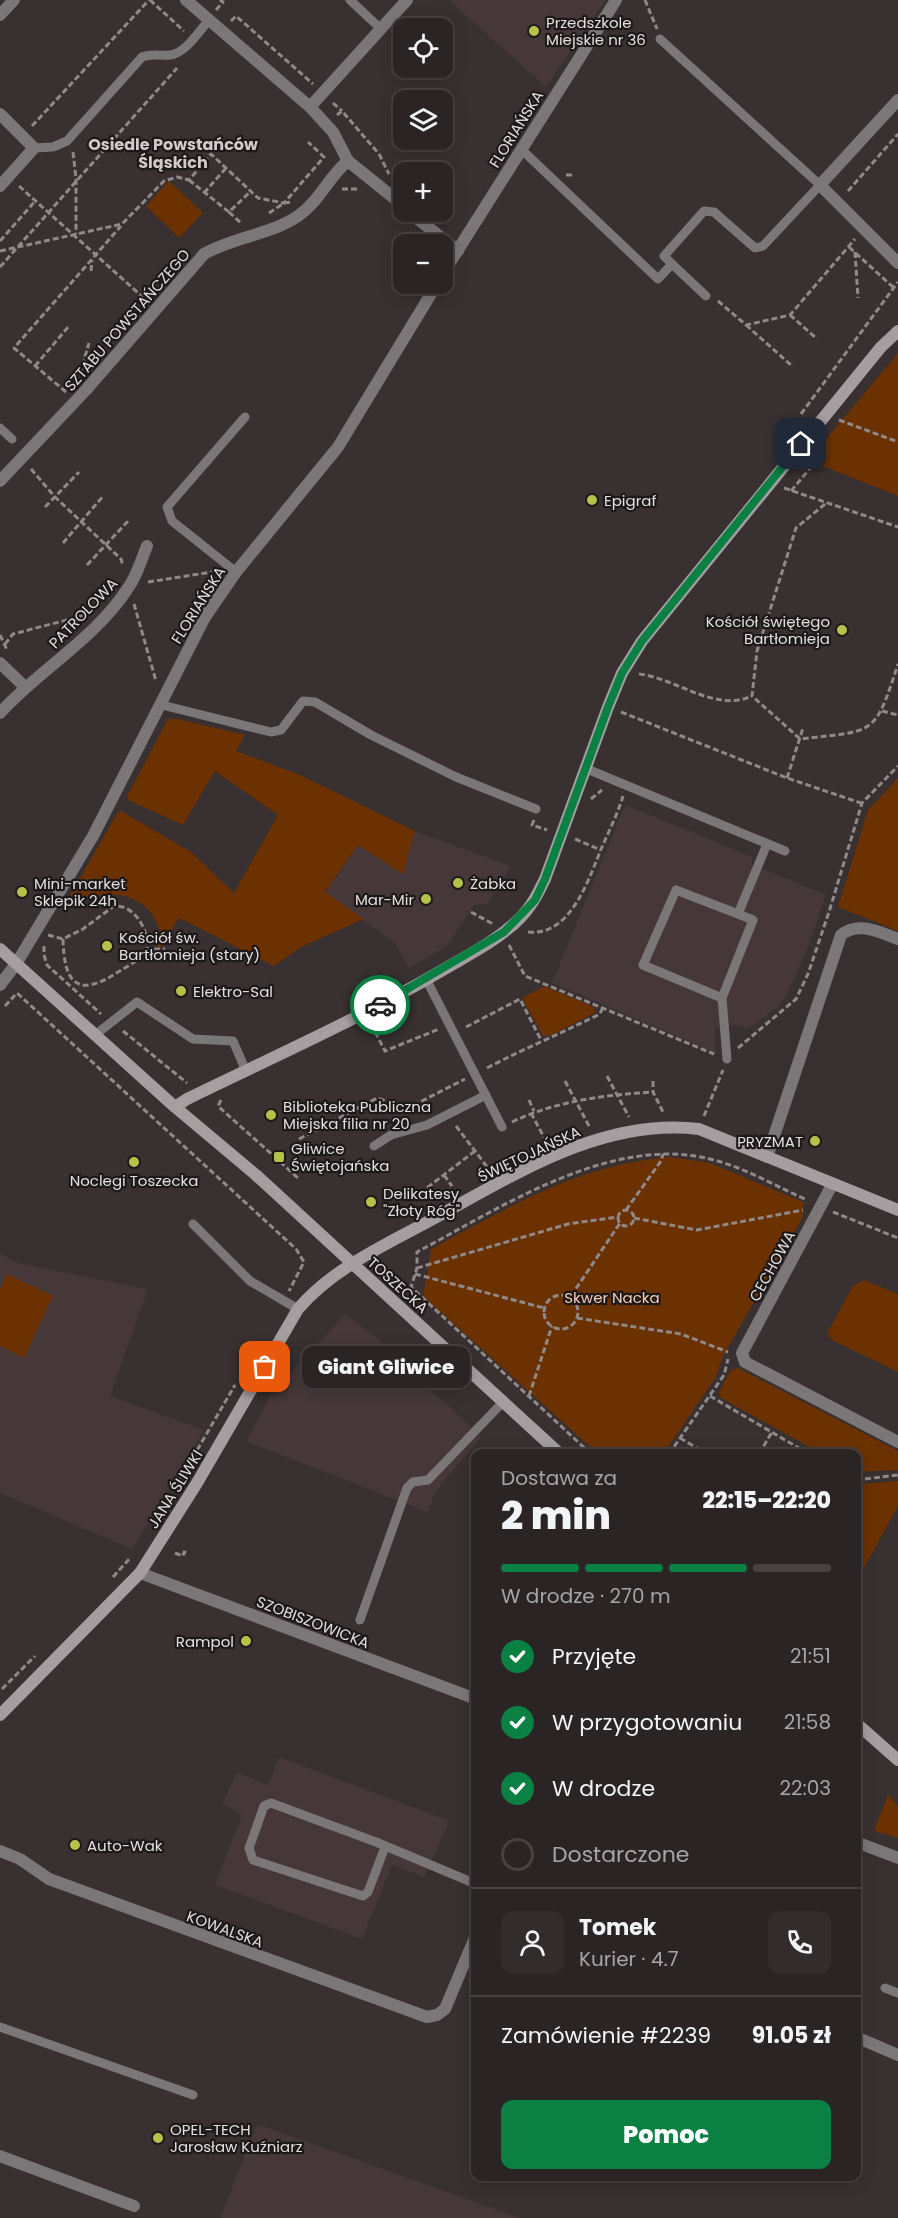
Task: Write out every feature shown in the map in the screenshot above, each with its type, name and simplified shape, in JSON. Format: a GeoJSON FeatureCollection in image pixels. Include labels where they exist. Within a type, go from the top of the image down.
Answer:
{"type":"FeatureCollection","features":[{"type":"Feature","properties":{"kind":"street"},"geometry":{"type":"LineString","coordinates":[[0,15],[14,0]]}},
{"type":"Feature","properties":{"kind":"street"},"geometry":{"type":"LineString","coordinates":[[186,0],[212,17],[310,107],[333,132],[348,161],[393,198]]}},
{"type":"Feature","properties":{"kind":"street"},"geometry":{"type":"LineString","coordinates":[[310,107],[407,0]]}},
{"type":"Feature","properties":{"kind":"street","name":"FLORIAŃSKA"},"geometry":{"type":"LineString","coordinates":[[453,258],[616,0]]}},
{"type":"Feature","properties":{"kind":"street"},"geometry":{"type":"LineString","coordinates":[[898,100],[820,185],[898,263]]}},
{"type":"Feature","properties":{"kind":"street"},"geometry":{"type":"LineString","coordinates":[[0,114],[34,148],[0,186]]}},
{"type":"Feature","properties":{"kind":"street","name":"SZTABU POWSTAŃCZEGO"},"geometry":{"type":"LineString","coordinates":[[0,481],[85,391],[192,264],[218,246],[282,224],[300,215],[335,171],[348,161]]}},
{"type":"Feature","properties":{"kind":"street"},"geometry":{"type":"LineString","coordinates":[[422,222],[458,251]]}},
{"type":"Feature","properties":{"kind":"street","name":"FLORIAŃSKA"},"geometry":{"type":"LineString","coordinates":[[0,985],[16,964],[93,836],[162,705],[188,644],[236,572],[338,447],[431,294]]}},
{"type":"Feature","properties":{"kind":"street"},"geometry":{"type":"LineString","coordinates":[[175,1107],[187,1099],[334,1029],[426,980],[504,932],[535,900],[545,879],[622,673],[642,641],[881,347],[898,331]]}},
{"type":"Feature","properties":{"kind":"street","name":"PATROLOWA"},"geometry":{"type":"LineString","coordinates":[[0,713],[24,687],[82,640],[129,588],[147,546]]}},
{"type":"Feature","properties":{"kind":"street"},"geometry":{"type":"LineString","coordinates":[[0,663],[24,687]]}},
{"type":"Feature","properties":{"kind":"street"},"geometry":{"type":"LineString","coordinates":[[766,1157],[841,935],[847,930],[862,927],[898,939]]}},
{"type":"Feature","properties":{"kind":"street","name":"TOSZECKA"},"geometry":{"type":"LineString","coordinates":[[0,949],[175,1107],[256,1175],[555,1449]]}},
{"type":"Feature","properties":{"kind":"street","name":"ŚWIĘTOJAŃSKA"},"geometry":{"type":"LineString","coordinates":[[351,1263],[522,1170],[562,1152],[636,1130],[669,1125],[699,1128],[832,1185],[898,1210]]}},
{"type":"Feature","properties":{"kind":"street","name":"CECHOWA"},"geometry":{"type":"LineString","coordinates":[[832,1185],[827,1212],[741,1353],[745,1362],[898,1442]]}},
{"type":"Feature","properties":{"kind":"street","name":"JANA ŚLIWKI"},"geometry":{"type":"LineString","coordinates":[[0,1715],[140,1573],[197,1483],[298,1309],[310,1295],[351,1263]]}},
{"type":"Feature","properties":{"kind":"street","name":"SZOBISZOWICKA"},"geometry":{"type":"LineString","coordinates":[[140,1573],[471,1698]]}},
{"type":"Feature","properties":{"kind":"street"},"geometry":{"type":"LineString","coordinates":[[861,1728],[898,1760]]}},
{"type":"Feature","properties":{"kind":"street"},"geometry":{"type":"LineString","coordinates":[[861,1844],[898,1858]]}},
{"type":"Feature","properties":{"kind":"street","name":"KOWALSKA"},"geometry":{"type":"LineString","coordinates":[[0,1851],[20,1859],[49,1879],[227,1946],[428,2017],[437,2015],[445,2009],[471,1947]]}},
{"type":"Feature","properties":{"kind":"street"},"geometry":{"type":"LineString","coordinates":[[861,2039],[898,2055]]}},
{"type":"Feature","properties":{"kind":"street"},"geometry":{"type":"LineString","coordinates":[[0,2156],[134,2206]]}},
{"type":"Feature","properties":{"kind":"lane"},"geometry":{"type":"LineString","coordinates":[[350,0],[381,29]]}},
{"type":"Feature","properties":{"kind":"lane"},"geometry":{"type":"LineString","coordinates":[[34,148],[53,147],[67,141],[142,57],[173,55],[212,17]]}},
{"type":"Feature","properties":{"kind":"lane"},"geometry":{"type":"LineString","coordinates":[[660,39],[820,185],[763,246],[755,248],[714,213],[704,212],[664,256],[706,296]]}},
{"type":"Feature","properties":{"kind":"lane"},"geometry":{"type":"LineString","coordinates":[[521,149],[658,279],[672,264]]}},
{"type":"Feature","properties":{"kind":"lane"},"geometry":{"type":"LineString","coordinates":[[236,572],[172,521],[167,507],[245,417]]}},
{"type":"Feature","properties":{"kind":"lane"},"geometry":{"type":"LineString","coordinates":[[0,428],[12,439]]}},
{"type":"Feature","properties":{"kind":"lane"},"geometry":{"type":"LineString","coordinates":[[162,705],[271,732],[282,730],[303,700],[315,702],[371,735],[456,777],[536,809]]}},
{"type":"Feature","properties":{"kind":"lane"},"geometry":{"type":"LineString","coordinates":[[587,769],[785,851]]}},
{"type":"Feature","properties":{"kind":"lane"},"geometry":{"type":"LineString","coordinates":[[738,914],[767,844]]}},
{"type":"Feature","properties":{"kind":"lane"},"geometry":{"type":"LineString","coordinates":[[722,998],[643,965],[676,891],[753,920],[722,998],[726,1059]]}},
{"type":"Feature","properties":{"kind":"lane"},"geometry":{"type":"LineString","coordinates":[[426,980],[502,1127]]}},
{"type":"Feature","properties":{"kind":"lane"},"geometry":{"type":"LineString","coordinates":[[95,1035],[137,1002],[193,1039],[233,1041],[246,1071]]}},
{"type":"Feature","properties":{"kind":"lane"},"geometry":{"type":"LineString","coordinates":[[374,1146],[391,1135],[409,1132],[486,1095]]}},
{"type":"Feature","properties":{"kind":"lane"},"geometry":{"type":"LineString","coordinates":[[193,1224],[250,1281],[298,1309]]}},
{"type":"Feature","properties":{"kind":"lane"},"geometry":{"type":"LineString","coordinates":[[360,1620],[407,1488],[413,1482],[428,1480],[503,1402]]}},
{"type":"Feature","properties":{"kind":"lane"},"geometry":{"type":"LineString","coordinates":[[385,1847],[368,1892],[363,1896],[253,1860],[249,1848],[264,1806],[271,1803],[385,1847],[471,1882]]}},
{"type":"Feature","properties":{"kind":"lane"},"geometry":{"type":"LineString","coordinates":[[885,1988],[898,1993]]}},
{"type":"Feature","properties":{"kind":"lane"},"geometry":{"type":"LineString","coordinates":[[0,2027],[193,2095]]}},
{"type":"Feature","properties":{"kind":"path"},"geometry":{"type":"LineString","coordinates":[[23,136],[149,0],[192,38]]}},
{"type":"Feature","properties":{"kind":"path"},"geometry":{"type":"LineString","coordinates":[[212,17],[223,2],[220,0]]}},
{"type":"Feature","properties":{"kind":"path"},"geometry":{"type":"LineString","coordinates":[[645,0],[660,39]]}},
{"type":"Feature","properties":{"kind":"path"},"geometry":{"type":"LineString","coordinates":[[227,25],[236,16],[317,87]]}},
{"type":"Feature","properties":{"kind":"path"},"geometry":{"type":"LineString","coordinates":[[0,267],[182,62]]}},
{"type":"Feature","properties":{"kind":"path"},"geometry":{"type":"LineString","coordinates":[[329,101],[342,111],[374,147],[393,179]]}},
{"type":"Feature","properties":{"kind":"path"},"geometry":{"type":"LineString","coordinates":[[333,120],[342,111]]}},
{"type":"Feature","properties":{"kind":"path"},"geometry":{"type":"LineString","coordinates":[[848,196],[848,191],[898,134]]}},
{"type":"Feature","properties":{"kind":"path"},"geometry":{"type":"LineString","coordinates":[[67,141],[73,152],[76,179],[76,234]]}},
{"type":"Feature","properties":{"kind":"path"},"geometry":{"type":"LineString","coordinates":[[189,180],[211,154],[258,198],[284,203],[324,157],[308,142]]}},
{"type":"Feature","properties":{"kind":"path"},"geometry":{"type":"LineString","coordinates":[[204,193],[226,168]]}},
{"type":"Feature","properties":{"kind":"path"},"geometry":{"type":"LineString","coordinates":[[9,176],[76,234],[148,302]]}},
{"type":"Feature","properties":{"kind":"path"},"geometry":{"type":"LineString","coordinates":[[67,394],[14,348],[122,224],[164,181],[177,177],[189,180],[229,212],[251,191]]}},
{"type":"Feature","properties":{"kind":"path"},"geometry":{"type":"LineString","coordinates":[[331,189],[370,190]]}},
{"type":"Feature","properties":{"kind":"path"},"geometry":{"type":"LineString","coordinates":[[0,241],[36,200]]}},
{"type":"Feature","properties":{"kind":"path"},"geometry":{"type":"LineString","coordinates":[[0,251],[122,224]]}},
{"type":"Feature","properties":{"kind":"path"},"geometry":{"type":"LineString","coordinates":[[746,325],[790,315],[865,229]]}},
{"type":"Feature","properties":{"kind":"path"},"geometry":{"type":"LineString","coordinates":[[849,247],[894,288]]}},
{"type":"Feature","properties":{"kind":"path"},"geometry":{"type":"LineString","coordinates":[[855,252],[858,298]]}},
{"type":"Feature","properties":{"kind":"path"},"geometry":{"type":"LineString","coordinates":[[91,271],[92,258]]}},
{"type":"Feature","properties":{"kind":"path"},"geometry":{"type":"LineString","coordinates":[[801,414],[898,282]]}},
{"type":"Feature","properties":{"kind":"path"},"geometry":{"type":"LineString","coordinates":[[706,296],[711,294],[793,367]]}},
{"type":"Feature","properties":{"kind":"path"},"geometry":{"type":"LineString","coordinates":[[790,315],[817,339]]}},
{"type":"Feature","properties":{"kind":"path"},"geometry":{"type":"LineString","coordinates":[[35,366],[69,326]]}},
{"type":"Feature","properties":{"kind":"path"},"geometry":{"type":"LineString","coordinates":[[78,381],[89,343]]}},
{"type":"Feature","properties":{"kind":"path"},"geometry":{"type":"LineString","coordinates":[[837,419],[898,442]]}},
{"type":"Feature","properties":{"kind":"path"},"geometry":{"type":"LineString","coordinates":[[27,465],[55,497],[121,559],[157,686]]}},
{"type":"Feature","properties":{"kind":"path"},"geometry":{"type":"LineString","coordinates":[[45,507],[79,472]]}},
{"type":"Feature","properties":{"kind":"path"},"geometry":{"type":"LineString","coordinates":[[782,488],[898,527]]}},
{"type":"Feature","properties":{"kind":"path"},"geometry":{"type":"LineString","coordinates":[[63,543],[104,495]]}},
{"type":"Feature","properties":{"kind":"path"},"geometry":{"type":"LineString","coordinates":[[752,696],[757,651],[796,528],[825,504]]}},
{"type":"Feature","properties":{"kind":"path"},"geometry":{"type":"LineString","coordinates":[[87,565],[130,519]]}},
{"type":"Feature","properties":{"kind":"path"},"geometry":{"type":"LineString","coordinates":[[129,588],[161,579],[212,572],[218,577]]}},
{"type":"Feature","properties":{"kind":"path"},"geometry":{"type":"LineString","coordinates":[[5,644],[14,634],[95,614],[87,622]]}},
{"type":"Feature","properties":{"kind":"path"},"geometry":{"type":"LineString","coordinates":[[0,635],[8,653]]}},
{"type":"Feature","properties":{"kind":"path"},"geometry":{"type":"LineString","coordinates":[[752,696],[800,738],[861,731],[875,721],[882,711],[898,664]]}},
{"type":"Feature","properties":{"kind":"path"},"geometry":{"type":"LineString","coordinates":[[622,673],[655,676],[705,696],[729,700],[752,696]]}},
{"type":"Feature","properties":{"kind":"path"},"geometry":{"type":"LineString","coordinates":[[608,707],[787,778],[862,803]]}},
{"type":"Feature","properties":{"kind":"path"},"geometry":{"type":"LineString","coordinates":[[882,711],[898,715]]}},
{"type":"Feature","properties":{"kind":"path"},"geometry":{"type":"LineString","coordinates":[[787,778],[802,728]]}},
{"type":"Feature","properties":{"kind":"path"},"geometry":{"type":"LineString","coordinates":[[699,1128],[726,1059],[796,999],[829,912],[862,803],[898,766]]}},
{"type":"Feature","properties":{"kind":"path"},"geometry":{"type":"LineString","coordinates":[[526,932],[543,931],[566,915],[579,900],[623,796]]}},
{"type":"Feature","properties":{"kind":"path"},"geometry":{"type":"LineString","coordinates":[[575,839],[600,850]]}},
{"type":"Feature","properties":{"kind":"path"},"geometry":{"type":"LineString","coordinates":[[53,937],[63,939],[83,929],[114,906],[119,906],[129,908],[139,920],[146,933],[147,949],[144,955],[121,971],[91,986],[78,983],[67,975],[63,966],[63,939]]}},
{"type":"Feature","properties":{"kind":"path"},"geometry":{"type":"LineString","coordinates":[[471,912],[494,924]]}},
{"type":"Feature","properties":{"kind":"path"},"geometry":{"type":"LineString","coordinates":[[484,931],[502,918]]}},
{"type":"Feature","properties":{"kind":"path"},"geometry":{"type":"LineString","coordinates":[[46,935],[44,955],[47,965],[68,986],[183,1083],[191,1084]]}},
{"type":"Feature","properties":{"kind":"path"},"geometry":{"type":"LineString","coordinates":[[509,945],[525,976],[726,1059]]}},
{"type":"Feature","properties":{"kind":"path"},"geometry":{"type":"LineString","coordinates":[[147,949],[165,949]]}},
{"type":"Feature","properties":{"kind":"path"},"geometry":{"type":"LineString","coordinates":[[5,1006],[17,993],[296,1249],[304,1262],[284,1300]]}},
{"type":"Feature","properties":{"kind":"path"},"geometry":{"type":"LineString","coordinates":[[370,1023],[385,1051],[421,1035],[452,1030],[520,999],[541,1041]]}},
{"type":"Feature","properties":{"kind":"path"},"geometry":{"type":"LineString","coordinates":[[299,1139],[377,1098],[405,1107],[412,1106],[600,1014],[602,1009]]}},
{"type":"Feature","properties":{"kind":"path"},"geometry":{"type":"LineString","coordinates":[[607,1076],[629,1117]]}},
{"type":"Feature","properties":{"kind":"path"},"geometry":{"type":"LineString","coordinates":[[565,1081],[589,1126]]}},
{"type":"Feature","properties":{"kind":"path"},"geometry":{"type":"LineString","coordinates":[[653,1081],[653,1092],[663,1112]]}},
{"type":"Feature","properties":{"kind":"path"},"geometry":{"type":"LineString","coordinates":[[502,1127],[533,1112],[576,1101],[616,1094],[653,1092]]}},
{"type":"Feature","properties":{"kind":"path"},"geometry":{"type":"LineString","coordinates":[[529,1100],[546,1141]]}},
{"type":"Feature","properties":{"kind":"path"},"geometry":{"type":"LineString","coordinates":[[447,1115],[488,1168]]}},
{"type":"Feature","properties":{"kind":"path"},"geometry":{"type":"LineString","coordinates":[[236,1124],[298,1178]]}},
{"type":"Feature","properties":{"kind":"path"},"geometry":{"type":"LineString","coordinates":[[432,1196],[428,1187],[475,1150]]}},
{"type":"Feature","properties":{"kind":"path"},"geometry":{"type":"LineString","coordinates":[[618,1217],[626,1210],[661,1161],[663,1154]]}},
{"type":"Feature","properties":{"kind":"path"},"geometry":{"type":"LineString","coordinates":[[586,1449],[411,1287],[417,1268],[417,1252],[542,1187],[601,1165],[663,1154],[710,1158],[742,1170],[827,1212],[838,1212],[898,1238]]}},
{"type":"Feature","properties":{"kind":"path"},"geometry":{"type":"LineString","coordinates":[[444,1175],[452,1185]]}},
{"type":"Feature","properties":{"kind":"path"},"geometry":{"type":"LineString","coordinates":[[634,1218],[696,1230],[809,1209]]}},
{"type":"Feature","properties":{"kind":"path"},"geometry":{"type":"LineString","coordinates":[[626,1210],[632,1212],[634,1218]]}},
{"type":"Feature","properties":{"kind":"path"},"geometry":{"type":"LineString","coordinates":[[417,1268],[568,1224],[618,1217]]}},
{"type":"Feature","properties":{"kind":"path"},"geometry":{"type":"LineString","coordinates":[[618,1217],[620,1223]]}},
{"type":"Feature","properties":{"kind":"path"},"geometry":{"type":"LineString","coordinates":[[620,1223],[628,1225],[634,1218]]}},
{"type":"Feature","properties":{"kind":"path"},"geometry":{"type":"LineString","coordinates":[[571,1297],[620,1223]]}},
{"type":"Feature","properties":{"kind":"path"},"geometry":{"type":"LineString","coordinates":[[415,1274],[544,1308]]}},
{"type":"Feature","properties":{"kind":"path"},"geometry":{"type":"LineString","coordinates":[[558,1294],[571,1297],[578,1308],[577,1318],[565,1329],[552,1326],[544,1315],[546,1302],[558,1294]]}},
{"type":"Feature","properties":{"kind":"path"},"geometry":{"type":"LineString","coordinates":[[577,1318],[681,1334],[729,1353]]}},
{"type":"Feature","properties":{"kind":"path"},"geometry":{"type":"LineString","coordinates":[[529,1396],[552,1326]]}},
{"type":"Feature","properties":{"kind":"path"},"geometry":{"type":"LineString","coordinates":[[672,1449],[724,1375]]}},
{"type":"Feature","properties":{"kind":"path"},"geometry":{"type":"LineString","coordinates":[[177,1484],[236,1382]]}},
{"type":"Feature","properties":{"kind":"path"},"geometry":{"type":"LineString","coordinates":[[710,1396],[801,1449]]}},
{"type":"Feature","properties":{"kind":"path"},"geometry":{"type":"LineString","coordinates":[[762,1449],[772,1432]]}},
{"type":"Feature","properties":{"kind":"path"},"geometry":{"type":"LineString","coordinates":[[680,1438],[699,1449]]}},
{"type":"Feature","properties":{"kind":"path"},"geometry":{"type":"LineString","coordinates":[[861,1479],[898,1475]]}},
{"type":"Feature","properties":{"kind":"path"},"geometry":{"type":"LineString","coordinates":[[174,1553],[183,1556],[185,1553]]}},
{"type":"Feature","properties":{"kind":"path"},"geometry":{"type":"LineString","coordinates":[[107,1584],[131,1557]]}},
{"type":"Feature","properties":{"kind":"path"},"geometry":{"type":"LineString","coordinates":[[2,1689],[43,1648]]}},
{"type":"Feature","properties":{"kind":"shaded area","name":"Przedszkole Miejskie nr 36"},"geometry":{"type":"Polygon","coordinates":[[[449,0],[606,0],[546,87],[449,0]]]}},
{"type":"Feature","properties":{"kind":"shaded area"},"geometry":{"type":"Polygon","coordinates":[[[625,805],[753,857],[751,864],[826,895],[806,952],[787,994],[778,1006],[748,1029],[737,1025],[715,1028],[716,1053],[552,983],[625,805]]]}},
{"type":"Feature","properties":{"kind":"shaded area"},"geometry":{"type":"Polygon","coordinates":[[[415,831],[511,866],[487,904],[474,905],[447,946],[409,968],[395,943],[325,893],[358,845],[403,873],[415,831]]]}},
{"type":"Feature","properties":{"kind":"shaded area"},"geometry":{"type":"Polygon","coordinates":[[[0,1253],[18,1263],[148,1289],[110,1396],[204,1430],[132,1549],[0,1493],[0,1253]]]}},
{"type":"Feature","properties":{"kind":"shaded area"},"geometry":{"type":"Polygon","coordinates":[[[345,1314],[377,1338],[417,1378],[422,1373],[432,1381],[427,1387],[482,1436],[436,1491],[427,1512],[246,1441],[272,1394],[345,1314]]]}},
{"type":"Feature","properties":{"kind":"shaded area"},"geometry":{"type":"Polygon","coordinates":[[[279,1757],[450,1821],[424,1877],[392,1865],[362,1939],[215,1885],[242,1814],[222,1804],[237,1772],[268,1785],[279,1757]]]}},
{"type":"Feature","properties":{"kind":"shaded area"},"geometry":{"type":"Polygon","coordinates":[[[257,2124],[520,2218],[220,2218],[257,2124]]]}},
{"type":"Feature","properties":{"kind":"green space"},"geometry":{"type":"Polygon","coordinates":[[[169,181],[203,213],[179,238],[146,206],[169,181]]]}},
{"type":"Feature","properties":{"kind":"green space"},"geometry":{"type":"Polygon","coordinates":[[[898,353],[898,496],[820,465],[816,451],[898,353]]]}},
{"type":"Feature","properties":{"kind":"green space"},"geometry":{"type":"Polygon","coordinates":[[[168,719],[178,719],[245,735],[236,751],[298,774],[415,831],[403,874],[358,845],[325,892],[364,919],[301,947],[274,966],[179,918],[153,961],[160,937],[159,929],[153,916],[133,899],[106,894],[92,896],[69,909],[64,906],[118,812],[121,811],[191,852],[234,893],[278,815],[215,771],[183,825],[128,800],[127,796],[168,719]]]}},
{"type":"Feature","properties":{"kind":"green space"},"geometry":{"type":"Polygon","coordinates":[[[898,778],[898,931],[838,907],[868,810],[898,778]]]}},
{"type":"Feature","properties":{"kind":"green space"},"geometry":{"type":"Polygon","coordinates":[[[544,986],[594,1007],[596,1012],[552,1035],[543,1036],[522,998],[544,986]]]}},
{"type":"Feature","properties":{"kind":"green space","name":"Skwer Nacka"},"geometry":{"type":"Polygon","coordinates":[[[670,1157],[710,1163],[803,1202],[803,1217],[723,1356],[716,1377],[667,1449],[593,1449],[423,1296],[431,1249],[546,1190],[575,1178],[636,1161],[670,1157]]]}},
{"type":"Feature","properties":{"kind":"green space"},"geometry":{"type":"Polygon","coordinates":[[[7,1274],[53,1296],[24,1358],[0,1346],[0,1289],[7,1274]]]}},
{"type":"Feature","properties":{"kind":"green space"},"geometry":{"type":"Polygon","coordinates":[[[864,1280],[898,1294],[898,1372],[832,1340],[827,1333],[853,1286],[864,1280]]]}},
{"type":"Feature","properties":{"kind":"green space"},"geometry":{"type":"Polygon","coordinates":[[[738,1368],[898,1451],[898,1470],[861,1472],[861,1449],[813,1449],[721,1398],[719,1392],[731,1370],[738,1368]]]}},
{"type":"Feature","properties":{"kind":"green space"},"geometry":{"type":"Polygon","coordinates":[[[898,1481],[898,1506],[861,1574],[861,1484],[898,1481]]]}},
{"type":"Feature","properties":{"kind":"green space"},"geometry":{"type":"Polygon","coordinates":[[[888,1795],[898,1806],[898,1838],[874,1831],[888,1795]]]}},
{"type":"Feature","properties":{"kind":"way so far"},"geometry":{"type":"LineString","coordinates":[[265,1367],[298,1309],[310,1295],[351,1263],[256,1175],[175,1107],[187,1099],[380,1005]]}},
{"type":"Feature","properties":{"kind":"place","name":"Przedszkole Miejskie nr 36"},"geometry":{"type":"Point","coordinates":[534,31]}},
{"type":"Feature","properties":{"kind":"place","name":"Epigraf"},"geometry":{"type":"Point","coordinates":[592,500]}},
{"type":"Feature","properties":{"kind":"place","name":"Kościół świętego Bartłomieja"},"geometry":{"type":"Point","coordinates":[842,630]}},
{"type":"Feature","properties":{"kind":"place","name":"Żabka"},"geometry":{"type":"Point","coordinates":[458,883]}},
{"type":"Feature","properties":{"kind":"place","name":"Mini-market Sklepik 24h"},"geometry":{"type":"Point","coordinates":[22,892]}},
{"type":"Feature","properties":{"kind":"place","name":"Mar-Mir"},"geometry":{"type":"Point","coordinates":[426,899]}},
{"type":"Feature","properties":{"kind":"place","name":"Kościół św. Bartłomieja (stary)"},"geometry":{"type":"Point","coordinates":[107,946]}},
{"type":"Feature","properties":{"kind":"place","name":"Elektro-Sal"},"geometry":{"type":"Point","coordinates":[181,991]}},
{"type":"Feature","properties":{"kind":"place","name":"Biblioteka Publiczna Miejska filia nr 20"},"geometry":{"type":"Point","coordinates":[271,1115]}},
{"type":"Feature","properties":{"kind":"place","name":"PRYZMAT"},"geometry":{"type":"Point","coordinates":[815,1141]}},
{"type":"Feature","properties":{"kind":"place","name":"Gliwice Świętojańska"},"geometry":{"type":"Point","coordinates":[279,1157]}},
{"type":"Feature","properties":{"kind":"place","name":"Noclegi Toszecka"},"geometry":{"type":"Point","coordinates":[134,1162]}},
{"type":"Feature","properties":{"kind":"place","name":"Delikatesy \"Złoty Róg\""},"geometry":{"type":"Point","coordinates":[371,1202]}},
{"type":"Feature","properties":{"kind":"place","name":"Giant Gliwice"},"geometry":{"type":"Point","coordinates":[265,1367]}},
{"type":"Feature","properties":{"kind":"place","name":"Rampol"},"geometry":{"type":"Point","coordinates":[246,1641]}},
{"type":"Feature","properties":{"kind":"place","name":"Auto-Wak"},"geometry":{"type":"Point","coordinates":[75,1845]}},
{"type":"Feature","properties":{"kind":"place","name":"OPEL-TECH Jarosław Kuźniarz"},"geometry":{"type":"Point","coordinates":[158,2138]}},
{"type":"Feature","properties":{"kind":"district","name":"Osiedle Powstańców Śląskich"},"geometry":{"type":"Point","coordinates":[173,153]}},
{"type":"Feature","properties":{"kind":"route"},"geometry":{"type":"LineString","coordinates":[[380,1005],[504,932],[535,900],[545,879],[622,673],[642,641],[801,444]]}}]}
